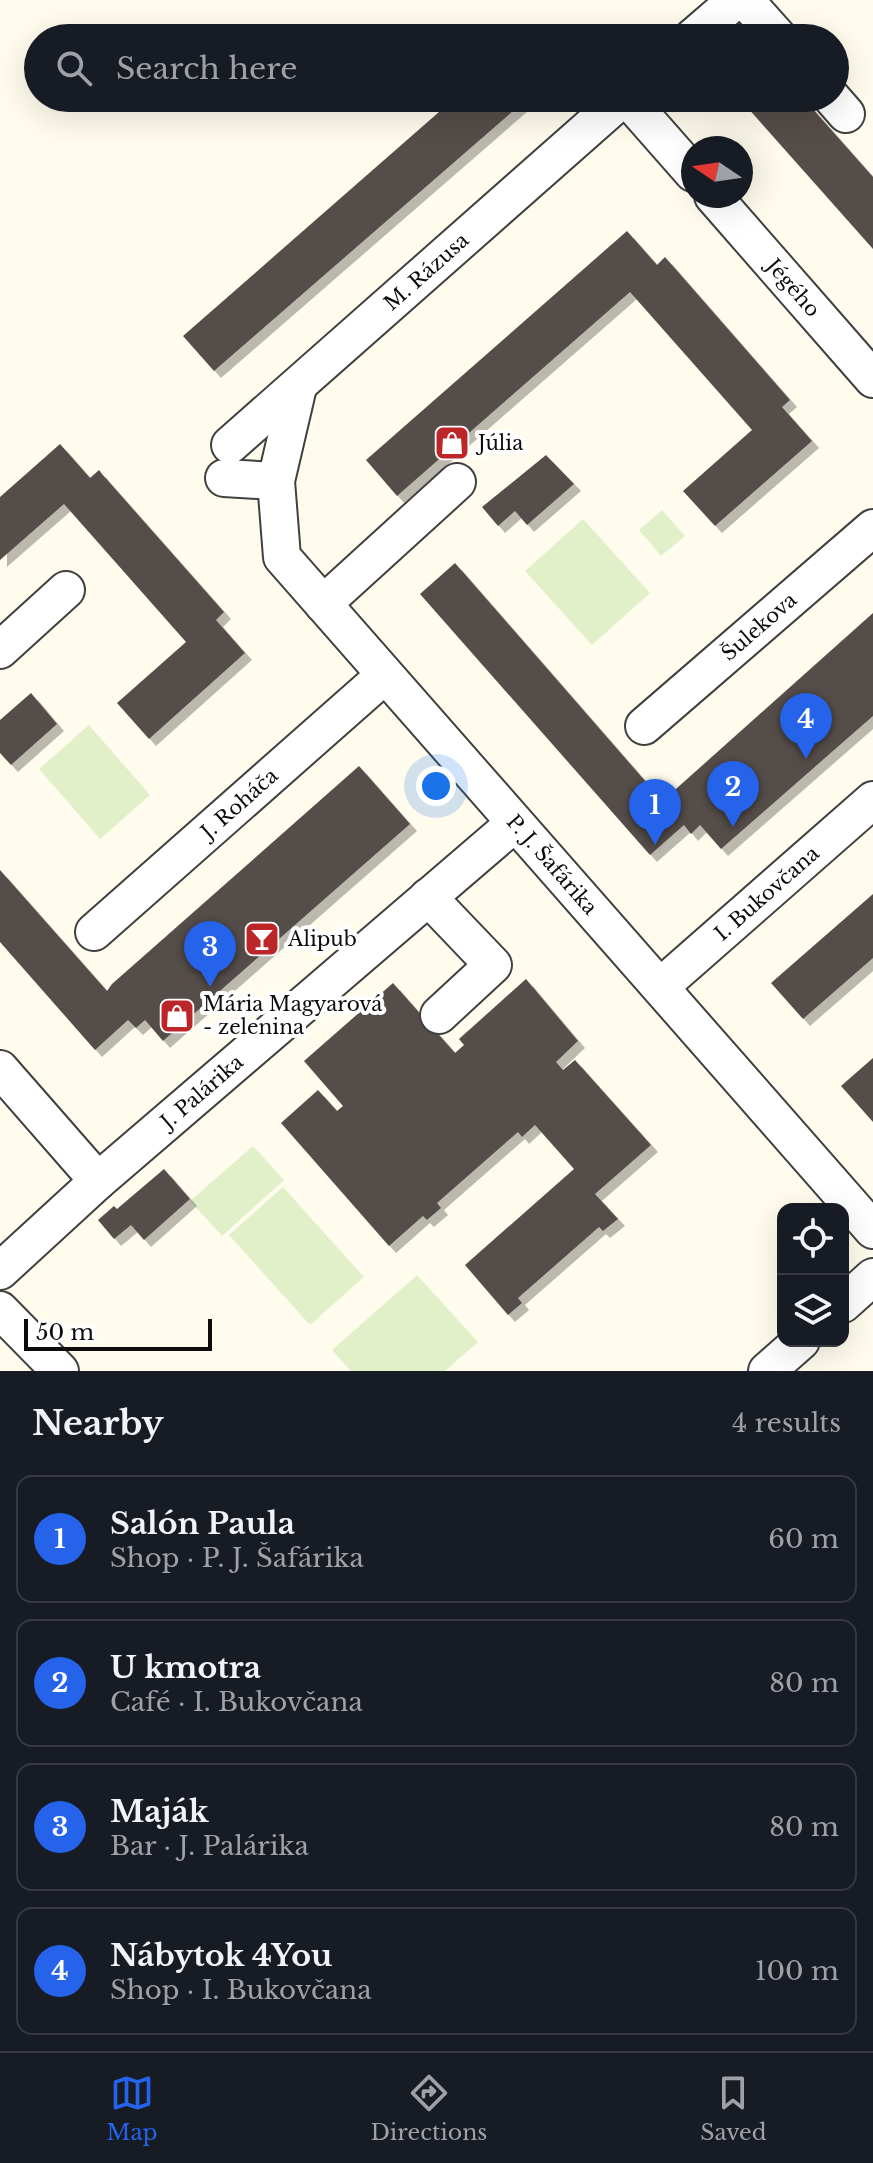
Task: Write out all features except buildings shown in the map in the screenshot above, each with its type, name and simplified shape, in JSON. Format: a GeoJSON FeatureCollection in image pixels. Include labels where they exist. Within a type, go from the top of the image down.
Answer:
{"type":"FeatureCollection","features":[{"type":"Feature","properties":{"kind":"street"},"geometry":{"type":"LineString","coordinates":[[708,24],[736,0]]}},
{"type":"Feature","properties":{"kind":"street"},"geometry":{"type":"LineString","coordinates":[[745,0],[766,24]]}},
{"type":"Feature","properties":{"kind":"street","name":"M. Rázusa"},"geometry":{"type":"LineString","coordinates":[[276,481],[227,462],[298,387],[609,112]]}},
{"type":"Feature","properties":{"kind":"street"},"geometry":{"type":"LineString","coordinates":[[638,112],[681,160]]}},
{"type":"Feature","properties":{"kind":"street","name":"Jégého"},"geometry":{"type":"LineString","coordinates":[[723,208],[873,379]]}},
{"type":"Feature","properties":{"kind":"street","name":"P. J. Šafárika"},"geometry":{"type":"LineString","coordinates":[[298,387],[276,481],[282,557],[873,1230]]}},
{"type":"Feature","properties":{"kind":"street"},"geometry":{"type":"LineString","coordinates":[[323,604],[457,482]]}},
{"type":"Feature","properties":{"kind":"street","name":"Šulekova"},"geometry":{"type":"LineString","coordinates":[[644,726],[873,528]]}},
{"type":"Feature","properties":{"kind":"street"},"geometry":{"type":"LineString","coordinates":[[0,650],[66,590]]}},
{"type":"Feature","properties":{"kind":"street","name":"J. Roháča"},"geometry":{"type":"LineString","coordinates":[[94,932],[385,675]]}},
{"type":"Feature","properties":{"kind":"street","name":"I. Bukovčana"},"geometry":{"type":"LineString","coordinates":[[660,987],[873,800]]}},
{"type":"Feature","properties":{"kind":"street","name":"J. Palárika"},"geometry":{"type":"LineString","coordinates":[[0,1271],[98,1181],[515,823]]}},
{"type":"Feature","properties":{"kind":"street"},"geometry":{"type":"LineString","coordinates":[[428,897],[493,965],[439,1015]]}},
{"type":"Feature","properties":{"kind":"street"},"geometry":{"type":"LineString","coordinates":[[0,1069],[98,1181]]}},
{"type":"Feature","properties":{"kind":"street"},"geometry":{"type":"LineString","coordinates":[[849,1299],[873,1277]]}},
{"type":"Feature","properties":{"kind":"street"},"geometry":{"type":"LineString","coordinates":[[0,1310],[60,1371]]}},
{"type":"Feature","properties":{"kind":"street"},"geometry":{"type":"LineString","coordinates":[[767,1371],[794,1347]]}},
{"type":"Feature","properties":{"kind":"green space"},"geometry":{"type":"Polygon","coordinates":[[[662,510],[685,536],[661,556],[639,530],[662,510]]]}},
{"type":"Feature","properties":{"kind":"green space"},"geometry":{"type":"Polygon","coordinates":[[[583,519],[650,593],[592,645],[525,571],[583,519]]]}},
{"type":"Feature","properties":{"kind":"green space"},"geometry":{"type":"Polygon","coordinates":[[[89,725],[150,795],[100,839],[39,769],[89,725]]]}},
{"type":"Feature","properties":{"kind":"green space"},"geometry":{"type":"Polygon","coordinates":[[[253,1146],[284,1180],[222,1236],[190,1201],[253,1146]]]}},
{"type":"Feature","properties":{"kind":"green space"},"geometry":{"type":"Polygon","coordinates":[[[283,1187],[364,1277],[310,1325],[229,1235],[283,1187]]]}},
{"type":"Feature","properties":{"kind":"green space"},"geometry":{"type":"Polygon","coordinates":[[[417,1275],[478,1342],[445,1371],[351,1371],[332,1350],[417,1275]]]}},
{"type":"Feature","properties":{"kind":"place","name":"Júlia"},"geometry":{"type":"Point","coordinates":[452,443]}},
{"type":"Feature","properties":{"kind":"place","name":"Nábytok 4You"},"geometry":{"type":"Point","coordinates":[806,759]}},
{"type":"Feature","properties":{"kind":"place","name":"U kmotra"},"geometry":{"type":"Point","coordinates":[733,827]}},
{"type":"Feature","properties":{"kind":"place","name":"Salón Paula"},"geometry":{"type":"Point","coordinates":[655,845]}},
{"type":"Feature","properties":{"kind":"place","name":"Alipub"},"geometry":{"type":"Point","coordinates":[262,939]}},
{"type":"Feature","properties":{"kind":"place","name":"Maják"},"geometry":{"type":"Point","coordinates":[210,987]}},
{"type":"Feature","properties":{"kind":"place","name":"Mária Magyarová - zelenina"},"geometry":{"type":"Point","coordinates":[177,1016]}}]}
